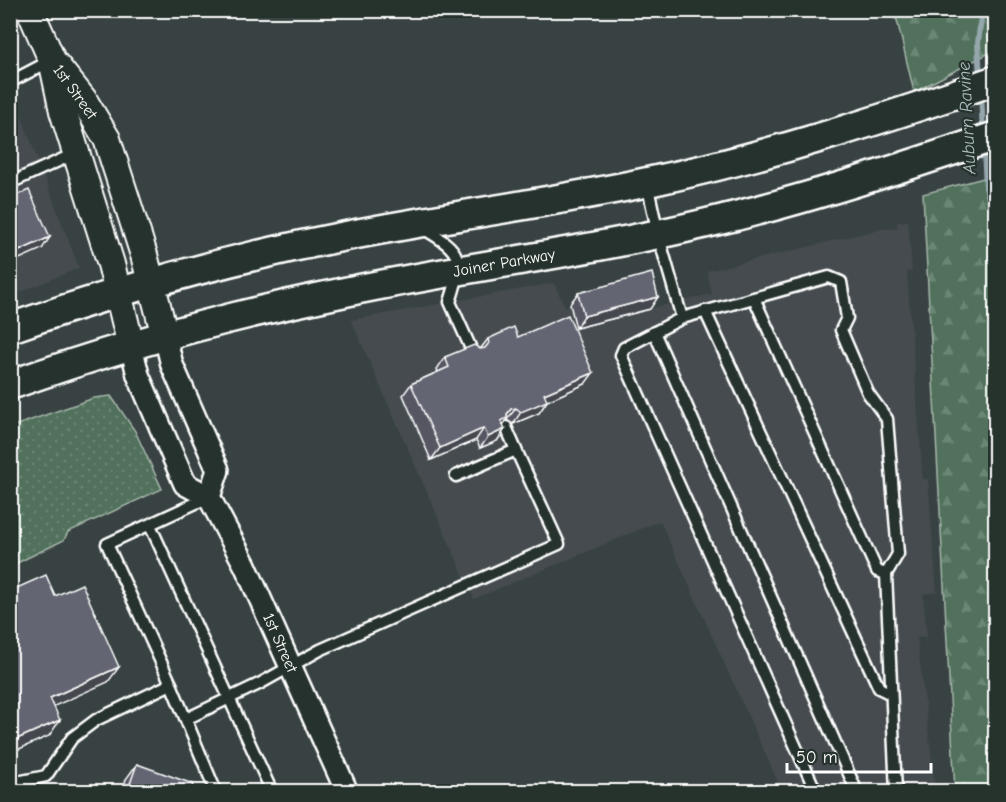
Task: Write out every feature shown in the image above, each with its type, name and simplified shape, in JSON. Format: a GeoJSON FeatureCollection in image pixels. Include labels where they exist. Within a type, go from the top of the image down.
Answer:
{"type":"FeatureCollection","features":[{"type":"Feature","properties":{"kind":"main road"},"geometry":{"type":"LineString","coordinates":[[10,328],[151,283],[271,253],[349,235],[647,182],[788,148],[908,111],[996,80]]}},
{"type":"Feature","properties":{"kind":"main road","name":"Joiner Parkway"},"geometry":{"type":"LineString","coordinates":[[10,385],[165,336],[345,292],[707,223],[920,162],[996,136]]}},
{"type":"Feature","properties":{"kind":"street"},"geometry":{"type":"LineString","coordinates":[[30,10],[52,60]]}},
{"type":"Feature","properties":{"kind":"street","name":"1st Street"},"geometry":{"type":"LineString","coordinates":[[52,60],[63,111],[109,254],[138,375],[186,484],[209,497],[245,565],[347,792]]}},
{"type":"Feature","properties":{"kind":"street","name":"1st Street"},"geometry":{"type":"LineString","coordinates":[[52,60],[83,99],[107,139],[151,283],[172,365],[218,470],[209,497]]}},
{"type":"Feature","properties":{"kind":"lane"},"geometry":{"type":"LineString","coordinates":[[10,82],[52,60]]}},
{"type":"Feature","properties":{"kind":"lane"},"geometry":{"type":"LineString","coordinates":[[10,183],[76,153]]}},
{"type":"Feature","properties":{"kind":"lane"},"geometry":{"type":"LineString","coordinates":[[647,182],[658,234],[682,318]]}},
{"type":"Feature","properties":{"kind":"lane"},"geometry":{"type":"LineString","coordinates":[[415,224],[443,240],[457,257],[460,271],[450,302],[473,353]]}},
{"type":"Feature","properties":{"kind":"lane"},"geometry":{"type":"LineString","coordinates":[[816,792],[621,355],[624,348],[682,318],[829,277],[841,282],[847,318],[841,330],[868,393],[887,419],[898,554],[886,574],[896,792]]}},
{"type":"Feature","properties":{"kind":"lane"},"geometry":{"type":"LineString","coordinates":[[754,298],[877,571],[886,574]]}},
{"type":"Feature","properties":{"kind":"lane"},"geometry":{"type":"LineString","coordinates":[[705,311],[879,688],[891,693]]}},
{"type":"Feature","properties":{"kind":"lane"},"geometry":{"type":"LineString","coordinates":[[654,333],[857,792]]}},
{"type":"Feature","properties":{"kind":"lane"},"geometry":{"type":"LineString","coordinates":[[186,719],[229,699],[320,650],[559,544],[506,427]]}},
{"type":"Feature","properties":{"kind":"lane"},"geometry":{"type":"LineString","coordinates":[[456,476],[516,450]]}},
{"type":"Feature","properties":{"kind":"lane"},"geometry":{"type":"LineString","coordinates":[[209,497],[107,544],[171,684],[216,792]]}},
{"type":"Feature","properties":{"kind":"lane"},"geometry":{"type":"LineString","coordinates":[[150,525],[272,792]]}},
{"type":"Feature","properties":{"kind":"lane"},"geometry":{"type":"LineString","coordinates":[[10,780],[22,781],[46,776],[72,738],[96,720],[171,684]]}},
{"type":"Feature","properties":{"kind":"shaded area"},"geometry":{"type":"Polygon","coordinates":[[[10,86],[79,268],[11,296],[10,296],[10,86]]]}},
{"type":"Feature","properties":{"kind":"shaded area"},"geometry":{"type":"Polygon","coordinates":[[[908,221],[912,271],[907,272],[923,479],[928,479],[937,592],[923,594],[927,637],[917,638],[934,791],[782,791],[660,521],[474,599],[351,320],[554,283],[565,307],[572,304],[571,299],[645,281],[652,308],[712,294],[707,271],[881,229],[897,228],[897,222],[908,221]]]}},
{"type":"Feature","properties":{"kind":"green space"},"geometry":{"type":"Polygon","coordinates":[[[885,11],[995,11],[995,50],[914,92],[897,20],[885,11]]]}},
{"type":"Feature","properties":{"kind":"green space"},"geometry":{"type":"Polygon","coordinates":[[[995,175],[995,791],[955,791],[923,194],[995,175]]]}},
{"type":"Feature","properties":{"kind":"green space"},"geometry":{"type":"Polygon","coordinates":[[[111,396],[135,431],[162,489],[68,532],[64,540],[11,566],[11,427],[94,398],[111,396]]]}},
{"type":"Feature","properties":{"kind":"building"},"geometry":{"type":"Polygon","coordinates":[[[29,190],[50,237],[10,255],[10,198],[29,190]]]}},
{"type":"Feature","properties":{"kind":"building"},"geometry":{"type":"Polygon","coordinates":[[[652,273],[658,297],[584,316],[578,293],[652,273]]]}},
{"type":"Feature","properties":{"kind":"building"},"geometry":{"type":"Polygon","coordinates":[[[568,315],[593,373],[544,394],[547,401],[521,412],[516,408],[511,409],[507,418],[501,421],[505,429],[488,437],[484,428],[440,448],[411,384],[449,367],[445,357],[474,345],[480,349],[485,348],[489,343],[488,339],[514,327],[518,337],[568,315]]]}},
{"type":"Feature","properties":{"kind":"building"},"geometry":{"type":"Polygon","coordinates":[[[46,575],[55,596],[82,584],[119,667],[50,698],[60,720],[10,742],[10,591],[46,575]]]}},
{"type":"Feature","properties":{"kind":"building"},"geometry":{"type":"Polygon","coordinates":[[[137,764],[193,784],[191,792],[127,792],[137,764]]]}},
{"type":"Feature","properties":{"kind":"waterway","name":"Auburn Ravine"},"geometry":{"type":"LineString","coordinates":[[980,79],[978,43],[982,10]]}},
{"type":"Feature","properties":{"kind":"waterway","name":"Auburn Ravine"},"geometry":{"type":"LineString","coordinates":[[981,92],[983,133]]}},
{"type":"Feature","properties":{"kind":"waterway","name":"Auburn Ravine"},"geometry":{"type":"LineString","coordinates":[[984,149],[986,188],[996,223]]}}]}
